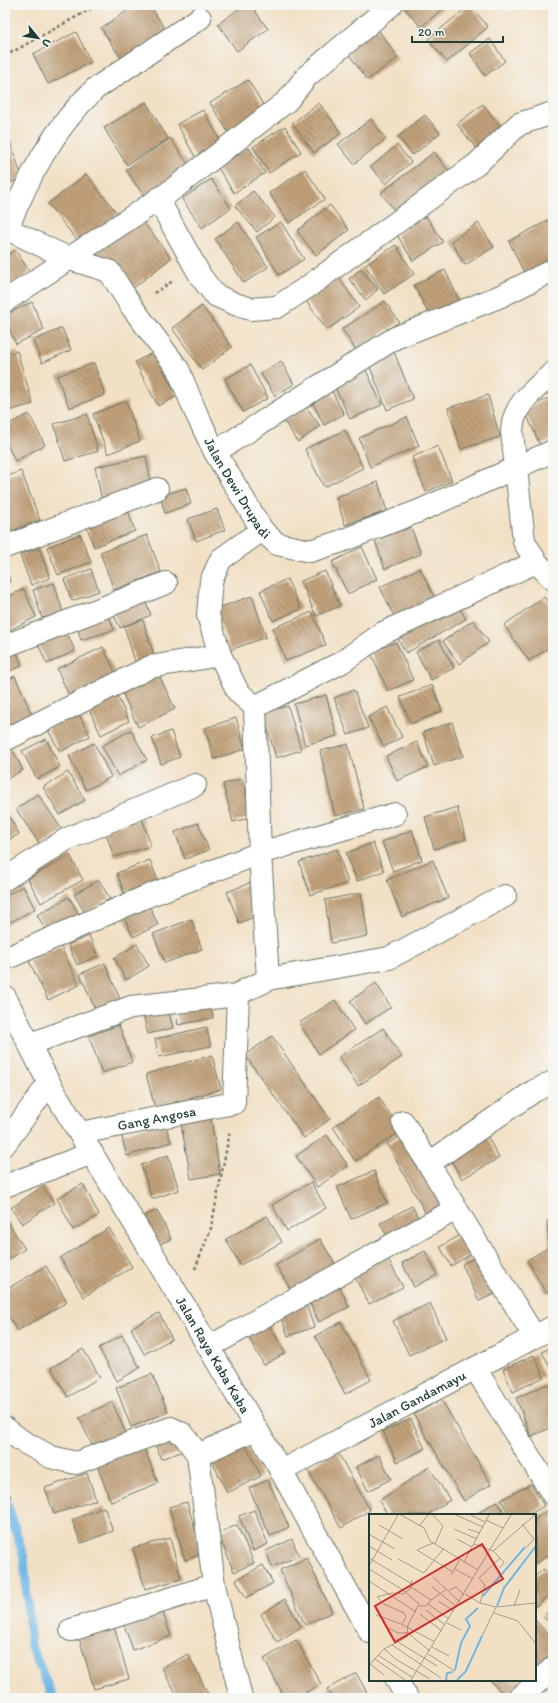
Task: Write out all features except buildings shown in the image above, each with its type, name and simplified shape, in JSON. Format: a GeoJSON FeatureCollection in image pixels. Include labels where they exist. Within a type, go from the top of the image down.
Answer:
{"type":"FeatureCollection","features":[{"type":"Feature","properties":{"kind":"street"},"geometry":{"type":"LineString","coordinates":[[5,301],[158,200],[287,101],[306,76],[392,5]]}},
{"type":"Feature","properties":{"kind":"street"},"geometry":{"type":"LineString","coordinates":[[6,228],[23,190],[38,163],[82,102],[95,89],[200,18]]}},
{"type":"Feature","properties":{"kind":"street"},"geometry":{"type":"LineString","coordinates":[[158,200],[201,277],[215,295],[251,309],[277,307],[309,286],[476,164],[519,124],[553,113]]}},
{"type":"Feature","properties":{"kind":"street","name":"Jalan Dewi Drupadi"},"geometry":{"type":"LineString","coordinates":[[6,228],[70,259],[109,271],[132,307],[178,369],[196,413],[215,452],[262,530],[277,544],[310,551],[339,542],[419,511],[553,451]]}},
{"type":"Feature","properties":{"kind":"street"},"geometry":{"type":"LineString","coordinates":[[215,452],[395,338],[501,296],[553,270]]}},
{"type":"Feature","properties":{"kind":"street"},"geometry":{"type":"LineString","coordinates":[[553,373],[518,407],[512,423],[524,541],[536,562],[553,579]]}},
{"type":"Feature","properties":{"kind":"street"},"geometry":{"type":"LineString","coordinates":[[5,547],[156,490]]}},
{"type":"Feature","properties":{"kind":"street"},"geometry":{"type":"LineString","coordinates":[[234,1103],[252,987],[260,853],[255,707],[238,692],[210,657],[208,615],[211,581],[221,559],[262,530]]}},
{"type":"Feature","properties":{"kind":"street"},"geometry":{"type":"LineString","coordinates":[[255,707],[342,662],[383,633],[536,562]]}},
{"type":"Feature","properties":{"kind":"street"},"geometry":{"type":"LineString","coordinates":[[5,646],[166,583]]}},
{"type":"Feature","properties":{"kind":"street"},"geometry":{"type":"LineString","coordinates":[[5,740],[150,668],[210,657]]}},
{"type":"Feature","properties":{"kind":"street"},"geometry":{"type":"LineString","coordinates":[[5,880],[67,838],[195,785]]}},
{"type":"Feature","properties":{"kind":"street"},"geometry":{"type":"LineString","coordinates":[[5,959],[145,897],[260,853],[396,814]]}},
{"type":"Feature","properties":{"kind":"street"},"geometry":{"type":"LineString","coordinates":[[30,1044],[131,1007],[252,987],[389,958],[505,896]]}},
{"type":"Feature","properties":{"kind":"street","name":"Jalan Raya Kaba Kaba"},"geometry":{"type":"LineString","coordinates":[[5,997],[30,1044],[48,1083],[209,1347],[281,1471],[369,1630]]}},
{"type":"Feature","properties":{"kind":"street"},"geometry":{"type":"LineString","coordinates":[[5,1144],[48,1083]]}},
{"type":"Feature","properties":{"kind":"street"},"geometry":{"type":"LineString","coordinates":[[428,1164],[543,1087]]}},
{"type":"Feature","properties":{"kind":"street","name":"Gang Angosa"},"geometry":{"type":"LineString","coordinates":[[80,1134],[234,1103]]}},
{"type":"Feature","properties":{"kind":"street"},"geometry":{"type":"LineString","coordinates":[[402,1122],[456,1209],[544,1332]]}},
{"type":"Feature","properties":{"kind":"street"},"geometry":{"type":"LineString","coordinates":[[5,1186],[92,1153]]}},
{"type":"Feature","properties":{"kind":"street"},"geometry":{"type":"LineString","coordinates":[[209,1347],[456,1209]]}},
{"type":"Feature","properties":{"kind":"street","name":"Jalan Gandamayu"},"geometry":{"type":"LineString","coordinates":[[281,1471],[544,1332]]}},
{"type":"Feature","properties":{"kind":"street"},"geometry":{"type":"LineString","coordinates":[[475,1368],[553,1495]]}},
{"type":"Feature","properties":{"kind":"street"},"geometry":{"type":"LineString","coordinates":[[5,1428],[22,1441],[51,1457],[76,1463],[171,1428],[183,1434],[198,1455],[214,1585],[241,1698]]}},
{"type":"Feature","properties":{"kind":"street"},"geometry":{"type":"LineString","coordinates":[[198,1455],[256,1429]]}},
{"type":"Feature","properties":{"kind":"street"},"geometry":{"type":"LineString","coordinates":[[71,1630],[214,1585]]}},
{"type":"Feature","properties":{"kind":"street"},"geometry":{"type":"LineString","coordinates":[[520,1698],[553,1668]]}},
{"type":"Feature","properties":{"kind":"street"},"geometry":{"type":"LineString","coordinates":[[398,1681],[407,1698]]}},
{"type":"Feature","properties":{"kind":"path"},"geometry":{"type":"LineString","coordinates":[[5,56],[98,5]]}},
{"type":"Feature","properties":{"kind":"path"},"geometry":{"type":"LineString","coordinates":[[182,1302],[211,1228],[226,1155],[234,1103]]}},
{"type":"Feature","properties":{"kind":"waterway"},"geometry":{"type":"LineString","coordinates":[[5,1496],[24,1558],[31,1646],[53,1698]]}}]}
